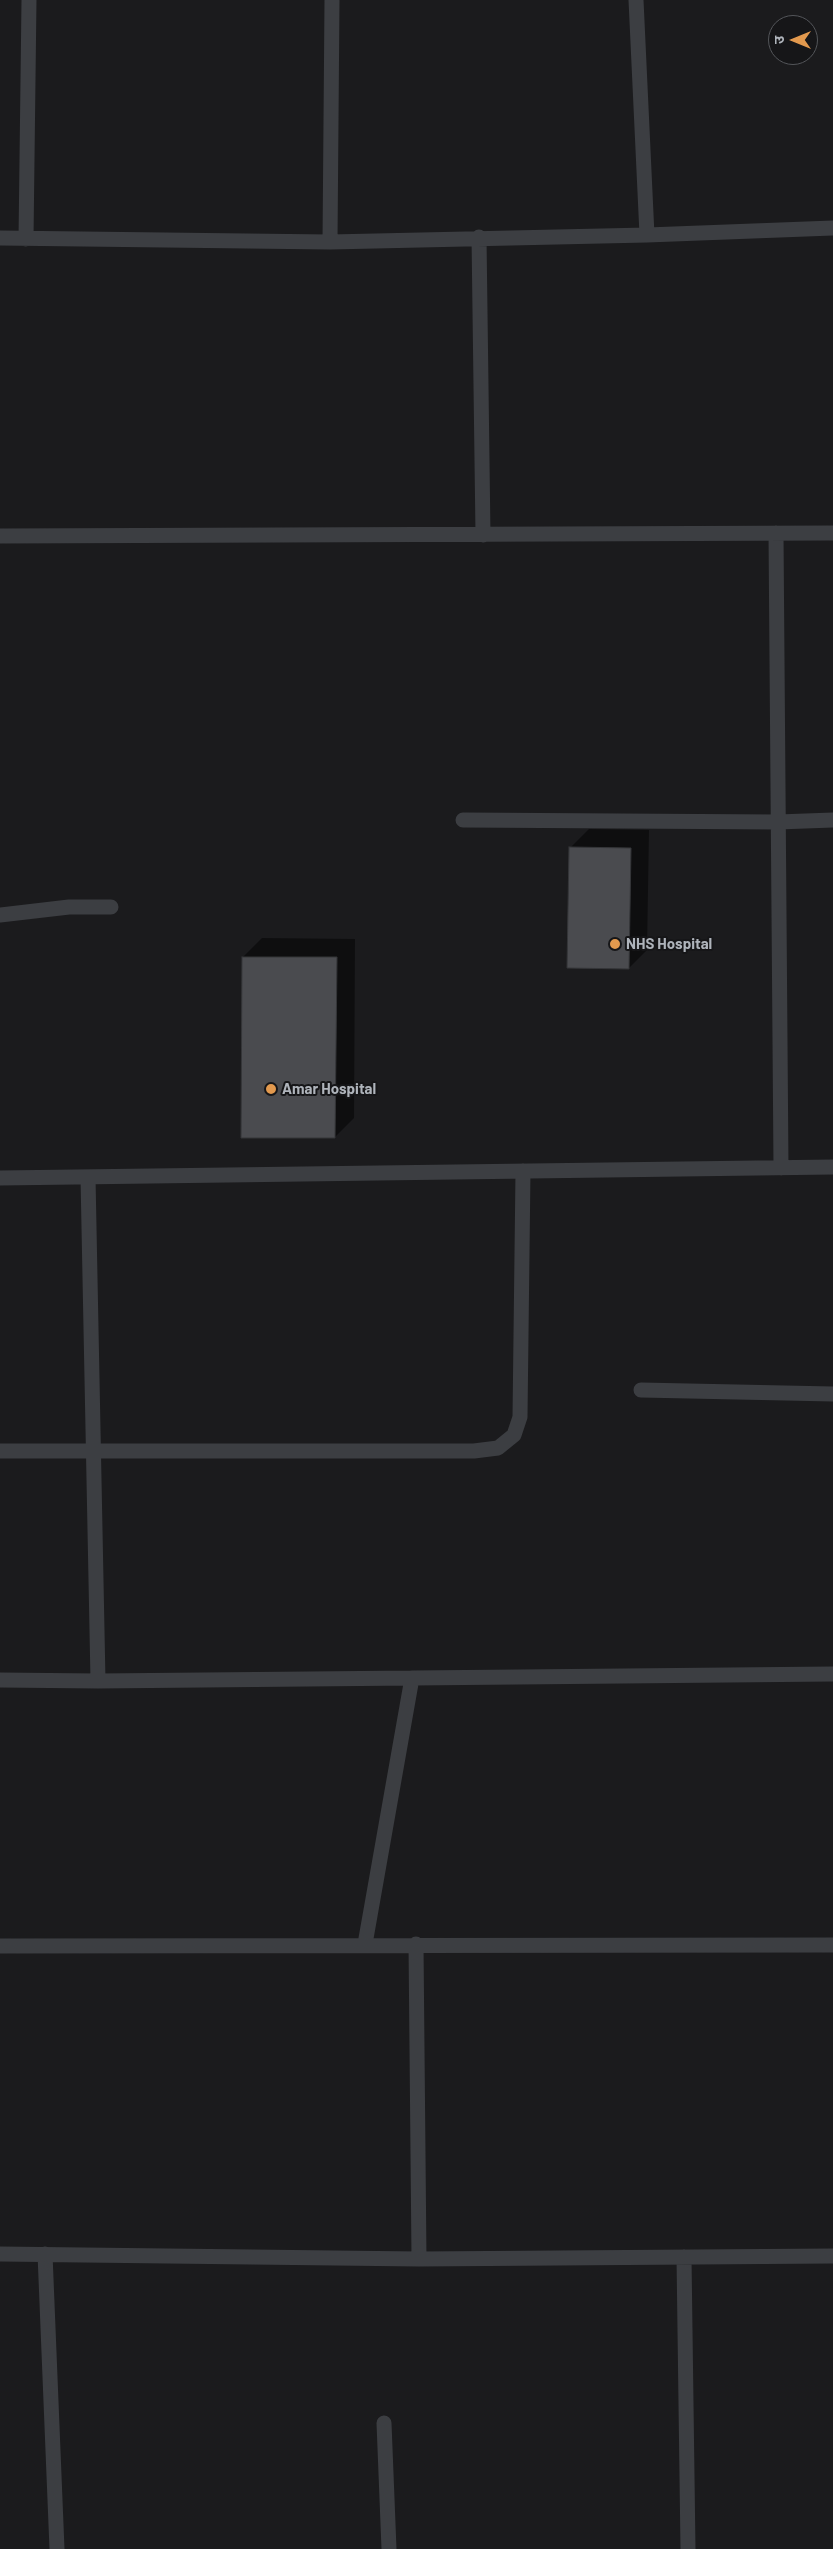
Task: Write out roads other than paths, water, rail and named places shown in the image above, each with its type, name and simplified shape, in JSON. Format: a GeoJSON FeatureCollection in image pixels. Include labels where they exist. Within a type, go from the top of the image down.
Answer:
{"type":"FeatureCollection","features":[{"type":"Feature","properties":{"kind":"street"},"geometry":{"type":"LineString","coordinates":[[26,239],[30,0]]}},
{"type":"Feature","properties":{"kind":"street"},"geometry":{"type":"LineString","coordinates":[[330,242],[332,0]]}},
{"type":"Feature","properties":{"kind":"street"},"geometry":{"type":"LineString","coordinates":[[636,0],[647,235]]}},
{"type":"Feature","properties":{"kind":"street"},"geometry":{"type":"LineString","coordinates":[[0,238],[330,242],[647,235],[833,228]]}},
{"type":"Feature","properties":{"kind":"street"},"geometry":{"type":"LineString","coordinates":[[479,238],[482,535]]}},
{"type":"Feature","properties":{"kind":"street"},"geometry":{"type":"LineString","coordinates":[[776,533],[781,1168]]}},
{"type":"Feature","properties":{"kind":"street"},"geometry":{"type":"LineString","coordinates":[[0,536],[833,533]]}},
{"type":"Feature","properties":{"kind":"street"},"geometry":{"type":"LineString","coordinates":[[463,820],[778,822],[833,820]]}},
{"type":"Feature","properties":{"kind":"street"},"geometry":{"type":"LineString","coordinates":[[0,915],[69,907],[111,907]]}},
{"type":"Feature","properties":{"kind":"street"},"geometry":{"type":"LineString","coordinates":[[0,1178],[833,1167]]}},
{"type":"Feature","properties":{"kind":"street"},"geometry":{"type":"LineString","coordinates":[[0,1451],[474,1451],[498,1448],[514,1435],[520,1417],[523,1171]]}},
{"type":"Feature","properties":{"kind":"street"},"geometry":{"type":"LineString","coordinates":[[88,1177],[98,1681]]}},
{"type":"Feature","properties":{"kind":"street"},"geometry":{"type":"LineString","coordinates":[[641,1390],[833,1394]]}},
{"type":"Feature","properties":{"kind":"street"},"geometry":{"type":"LineString","coordinates":[[0,1680],[98,1681],[833,1674]]}},
{"type":"Feature","properties":{"kind":"street"},"geometry":{"type":"LineString","coordinates":[[365,1944],[412,1678]]}},
{"type":"Feature","properties":{"kind":"street"},"geometry":{"type":"LineString","coordinates":[[0,1946],[365,1944],[833,1945]]}},
{"type":"Feature","properties":{"kind":"street"},"geometry":{"type":"LineString","coordinates":[[416,1944],[419,2259]]}},
{"type":"Feature","properties":{"kind":"street"},"geometry":{"type":"LineString","coordinates":[[0,2254],[419,2259],[833,2256]]}},
{"type":"Feature","properties":{"kind":"street"},"geometry":{"type":"LineString","coordinates":[[45,2254],[57,2549]]}},
{"type":"Feature","properties":{"kind":"street"},"geometry":{"type":"LineString","coordinates":[[684,2257],[688,2549]]}},
{"type":"Feature","properties":{"kind":"street"},"geometry":{"type":"LineString","coordinates":[[384,2424],[389,2549]]}},
{"type":"Feature","properties":{"kind":"place","name":"NHS Hospital"},"geometry":{"type":"Point","coordinates":[615,944]}},
{"type":"Feature","properties":{"kind":"place","name":"Amar Hospital"},"geometry":{"type":"Point","coordinates":[271,1089]}}]}
